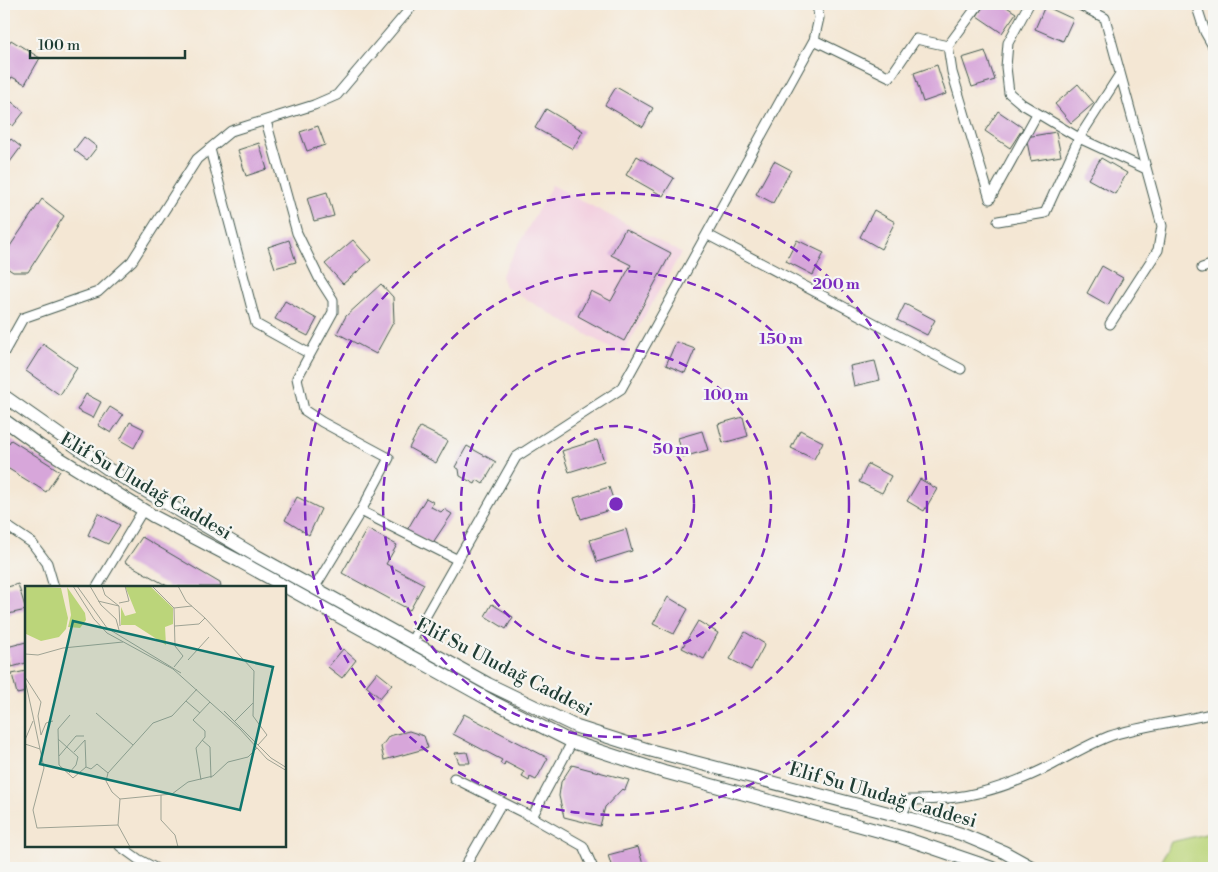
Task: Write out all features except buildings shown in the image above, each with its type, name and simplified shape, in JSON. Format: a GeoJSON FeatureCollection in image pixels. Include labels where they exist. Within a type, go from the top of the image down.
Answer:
{"type":"FeatureCollection","features":[{"type":"Feature","properties":{"kind":"main road","name":"Elif Su Uludağ Caddesi"},"geometry":{"type":"LineString","coordinates":[[4,396],[108,469],[253,554],[488,684],[577,727],[649,750],[901,816],[962,834],[1004,852],[1033,868]]}},
{"type":"Feature","properties":{"kind":"main road","name":"Elif Su Uludağ Caddesi"},"geometry":{"type":"LineString","coordinates":[[4,420],[40,446],[143,510],[283,586]]}},
{"type":"Feature","properties":{"kind":"main road","name":"Elif Su Uludağ Caddesi"},"geometry":{"type":"LineString","coordinates":[[286,588],[493,702],[572,742],[664,772],[901,837],[992,868]]}},
{"type":"Feature","properties":{"kind":"street"},"geometry":{"type":"LineString","coordinates":[[4,352],[23,318],[98,292],[132,261],[197,159],[231,131],[314,105],[336,95],[414,4]]}},
{"type":"Feature","properties":{"kind":"street"},"geometry":{"type":"LineString","coordinates":[[411,642],[516,457],[621,389],[708,235],[814,40],[819,18],[817,4]]}},
{"type":"Feature","properties":{"kind":"street"},"geometry":{"type":"LineString","coordinates":[[979,4],[948,46],[952,72],[990,199],[1037,114]]}},
{"type":"Feature","properties":{"kind":"street"},"geometry":{"type":"LineString","coordinates":[[1029,4],[1008,43],[1006,67],[1009,93],[1037,114],[1079,138],[1146,169]]}},
{"type":"Feature","properties":{"kind":"street"},"geometry":{"type":"LineString","coordinates":[[1078,4],[1105,18],[1162,226],[1158,250],[1110,324]]}},
{"type":"Feature","properties":{"kind":"street"},"geometry":{"type":"LineString","coordinates":[[1196,4],[1205,32],[1214,48]]}},
{"type":"Feature","properties":{"kind":"street"},"geometry":{"type":"LineString","coordinates":[[814,40],[890,77],[916,39],[948,46]]}},
{"type":"Feature","properties":{"kind":"street"},"geometry":{"type":"LineString","coordinates":[[998,221],[1045,213],[1079,138],[1120,74]]}},
{"type":"Feature","properties":{"kind":"street"},"geometry":{"type":"LineString","coordinates":[[266,121],[297,233],[319,278],[333,300],[333,312],[296,378],[304,410],[322,422],[389,458],[361,511],[315,587]]}},
{"type":"Feature","properties":{"kind":"street"},"geometry":{"type":"LineString","coordinates":[[210,149],[256,324],[310,354]]}},
{"type":"Feature","properties":{"kind":"street"},"geometry":{"type":"LineString","coordinates":[[708,235],[961,369]]}},
{"type":"Feature","properties":{"kind":"street"},"geometry":{"type":"LineString","coordinates":[[1202,268],[1214,264]]}},
{"type":"Feature","properties":{"kind":"street"},"geometry":{"type":"LineString","coordinates":[[98,586],[143,510]]}},
{"type":"Feature","properties":{"kind":"street"},"geometry":{"type":"LineString","coordinates":[[361,511],[458,560]]}},
{"type":"Feature","properties":{"kind":"street"},"geometry":{"type":"LineString","coordinates":[[4,524],[32,543],[46,563],[54,586]]}},
{"type":"Feature","properties":{"kind":"street"},"geometry":{"type":"LineString","coordinates":[[901,816],[909,800],[968,796],[1005,786],[1052,765],[1083,747],[1111,736],[1214,713]]}},
{"type":"Feature","properties":{"kind":"street"},"geometry":{"type":"LineString","coordinates":[[532,817],[572,742]]}},
{"type":"Feature","properties":{"kind":"street"},"geometry":{"type":"LineString","coordinates":[[454,778],[532,817],[583,846],[593,868]]}},
{"type":"Feature","properties":{"kind":"street"},"geometry":{"type":"LineString","coordinates":[[464,868],[502,802]]}},
{"type":"Feature","properties":{"kind":"street"},"geometry":{"type":"LineString","coordinates":[[121,847],[138,859],[156,868]]}},
{"type":"Feature","properties":{"kind":"shaded area"},"geometry":{"type":"Polygon","coordinates":[[[552,185],[681,253],[622,355],[505,287],[501,276],[552,185]]]}},
{"type":"Feature","properties":{"kind":"green space"},"geometry":{"type":"Polygon","coordinates":[[[1214,832],[1214,868],[1157,868],[1171,842],[1214,832]]]}}]}
